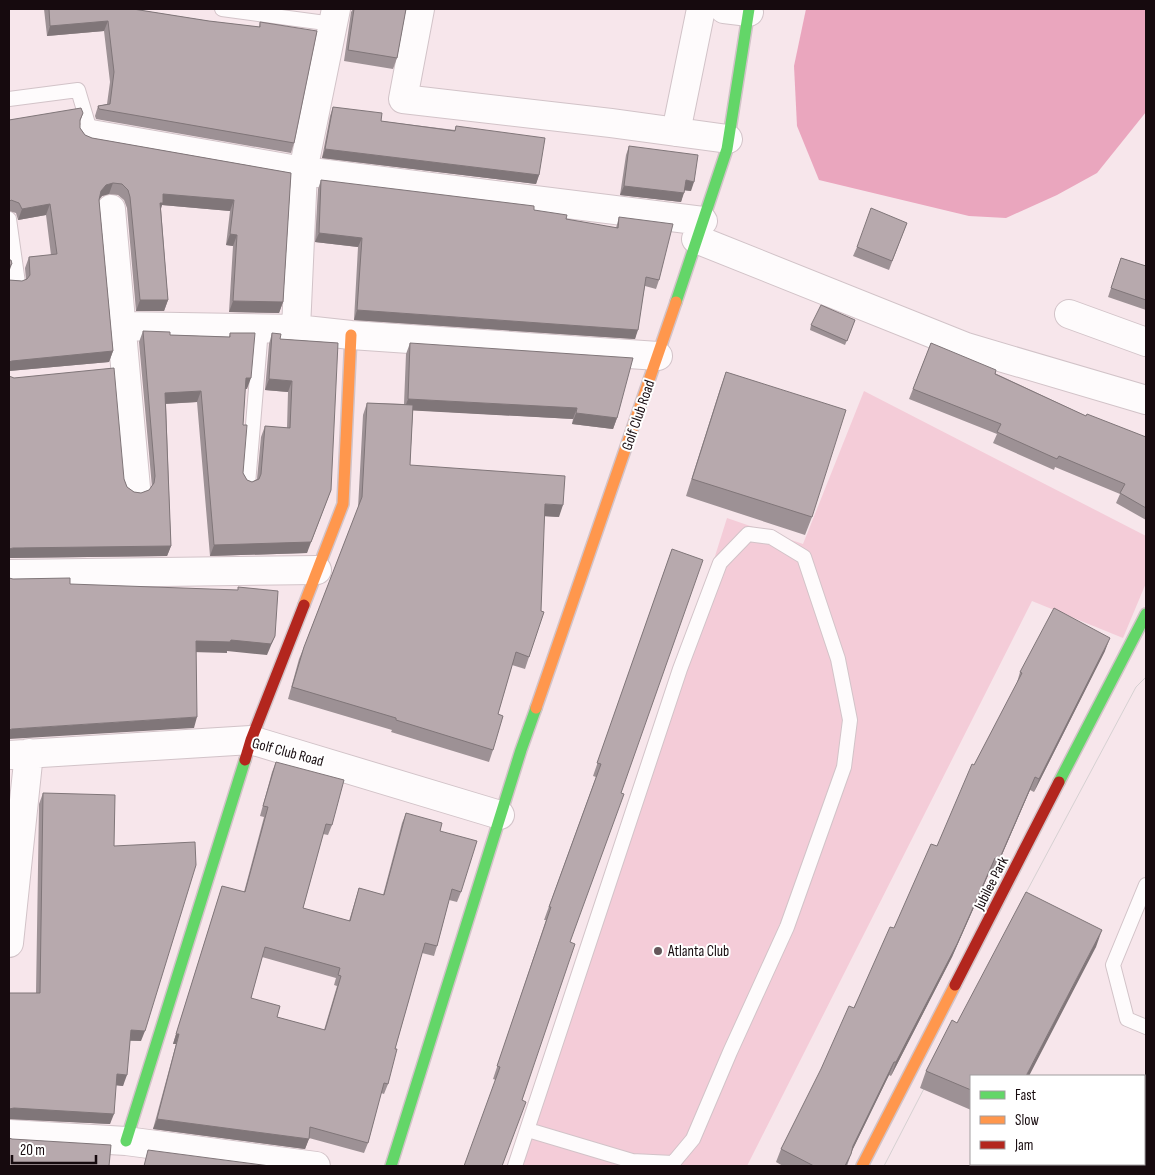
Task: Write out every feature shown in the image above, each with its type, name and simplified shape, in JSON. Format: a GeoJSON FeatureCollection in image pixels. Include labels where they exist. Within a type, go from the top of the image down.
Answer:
{"type":"FeatureCollection","features":[{"type":"Feature","properties":{"kind":"street"},"geometry":{"type":"LineString","coordinates":[[420,9],[403,99],[728,139]]}},
{"type":"Feature","properties":{"kind":"street"},"geometry":{"type":"LineString","coordinates":[[676,132],[701,9]]}},
{"type":"Feature","properties":{"kind":"street","name":"Golf Club Road"},"geometry":{"type":"LineString","coordinates":[[391,1166],[521,750],[658,356],[727,149],[741,10]]}},
{"type":"Feature","properties":{"kind":"street"},"geometry":{"type":"LineString","coordinates":[[296,329],[303,171],[334,17]]}},
{"type":"Feature","properties":{"kind":"street"},"geometry":{"type":"LineString","coordinates":[[91,134],[303,171],[699,230],[966,348],[1146,400]]}},
{"type":"Feature","properties":{"kind":"street"},"geometry":{"type":"LineString","coordinates":[[112,209],[121,326],[120,369],[136,488]]}},
{"type":"Feature","properties":{"kind":"street"},"geometry":{"type":"LineString","coordinates":[[1069,314],[1146,342]]}},
{"type":"Feature","properties":{"kind":"street"},"geometry":{"type":"LineString","coordinates":[[121,326],[296,329],[351,335],[658,356]]}},
{"type":"Feature","properties":{"kind":"street"},"geometry":{"type":"LineString","coordinates":[[126,1141],[251,740],[343,504],[351,335]]}},
{"type":"Feature","properties":{"kind":"street"},"geometry":{"type":"LineString","coordinates":[[9,574],[317,570]]}},
{"type":"Feature","properties":{"kind":"street","name":"Jubilee Park"},"geometry":{"type":"LineString","coordinates":[[862,1166],[1146,614]]}},
{"type":"Feature","properties":{"kind":"street","name":"Golf Club Road"},"geometry":{"type":"LineString","coordinates":[[19,754],[251,740],[500,815]]}},
{"type":"Feature","properties":{"kind":"street"},"geometry":{"type":"LineString","coordinates":[[9,944],[19,754]]}},
{"type":"Feature","properties":{"kind":"street"},"geometry":{"type":"LineString","coordinates":[[9,1134],[126,1141],[316,1166]]}},
{"type":"Feature","properties":{"kind":"lane"},"geometry":{"type":"LineString","coordinates":[[222,9],[334,17]]}},
{"type":"Feature","properties":{"kind":"lane"},"geometry":{"type":"LineString","coordinates":[[9,98],[78,90],[91,134]]}},
{"type":"Feature","properties":{"kind":"lane"},"geometry":{"type":"LineString","coordinates":[[9,219],[18,283],[9,284]]}},
{"type":"Feature","properties":{"kind":"lane"},"geometry":{"type":"LineString","coordinates":[[248,484],[261,329]]}},
{"type":"Feature","properties":{"kind":"lane"},"geometry":{"type":"LineString","coordinates":[[515,1166],[680,669],[720,563],[748,534],[771,537],[804,557],[838,659],[850,720],[844,767],[787,927],[693,1139],[674,1165],[632,1161],[528,1130]]}},
{"type":"Feature","properties":{"kind":"lane"},"geometry":{"type":"LineString","coordinates":[[1146,885],[1113,965],[1127,1019],[1146,1027]]}},
{"type":"Feature","properties":{"kind":"shaded area"},"geometry":{"type":"Polygon","coordinates":[[[806,9],[1146,9],[1146,112],[1097,173],[1057,195],[1006,218],[969,216],[819,180],[797,126],[794,66],[806,9]]]}},
{"type":"Feature","properties":{"kind":"shaded area"},"geometry":{"type":"Polygon","coordinates":[[[864,391],[1146,536],[1146,583],[1123,638],[1032,601],[747,1166],[522,1166],[727,518],[803,544],[864,391]]]}},
{"type":"Feature","properties":{"kind":"building"},"geometry":{"type":"Polygon","coordinates":[[[49,9],[133,9],[209,21],[260,27],[260,22],[317,31],[294,143],[99,109],[98,106],[110,104],[114,72],[108,21],[50,26],[49,9]]]}},
{"type":"Feature","properties":{"kind":"building"},"geometry":{"type":"Polygon","coordinates":[[[354,9],[406,9],[397,58],[348,50],[354,9]]]}},
{"type":"Feature","properties":{"kind":"building"},"geometry":{"type":"Polygon","coordinates":[[[333,107],[382,113],[381,121],[455,131],[456,126],[545,138],[539,175],[325,149],[333,107]]]}},
{"type":"Feature","properties":{"kind":"building"},"geometry":{"type":"Polygon","coordinates":[[[81,108],[83,113],[80,120],[80,128],[85,135],[92,138],[291,173],[283,302],[233,301],[237,235],[230,234],[234,200],[163,194],[163,203],[160,203],[168,300],[140,300],[130,197],[128,190],[122,184],[113,183],[106,185],[101,191],[99,200],[113,351],[9,362],[9,280],[22,281],[27,279],[30,275],[29,257],[57,254],[50,204],[22,209],[19,203],[11,200],[9,202],[9,120],[81,108]]]}},
{"type":"Feature","properties":{"kind":"building"},"geometry":{"type":"Polygon","coordinates":[[[629,146],[698,155],[694,182],[686,180],[684,193],[624,186],[629,146]]]}},
{"type":"Feature","properties":{"kind":"building"},"geometry":{"type":"Polygon","coordinates":[[[321,180],[534,206],[534,210],[567,215],[566,219],[618,228],[619,217],[673,224],[659,280],[646,277],[638,330],[357,310],[362,238],[319,233],[321,180]]]}},
{"type":"Feature","properties":{"kind":"building"},"geometry":{"type":"Polygon","coordinates":[[[871,208],[907,223],[892,261],[857,247],[871,208]]]}},
{"type":"Feature","properties":{"kind":"building"},"geometry":{"type":"Polygon","coordinates":[[[1121,258],[1146,266],[1146,300],[1111,288],[1121,258]]]}},
{"type":"Feature","properties":{"kind":"building"},"geometry":{"type":"Polygon","coordinates":[[[821,305],[855,320],[847,341],[811,325],[821,305]]]}},
{"type":"Feature","properties":{"kind":"building"},"geometry":{"type":"Polygon","coordinates":[[[143,331],[170,332],[170,335],[230,337],[230,333],[255,333],[251,378],[246,378],[243,425],[247,425],[243,473],[247,480],[252,482],[259,479],[261,474],[265,426],[290,428],[292,381],[269,379],[272,333],[281,334],[280,339],[338,343],[331,490],[311,542],[214,545],[201,391],[165,393],[171,546],[9,549],[9,376],[14,378],[114,368],[124,479],[127,487],[134,492],[141,493],[149,490],[154,483],[155,476],[143,331]]]}},
{"type":"Feature","properties":{"kind":"building"},"geometry":{"type":"Polygon","coordinates":[[[410,343],[633,358],[617,418],[576,413],[577,408],[408,399],[410,343]]]}},
{"type":"Feature","properties":{"kind":"building"},"geometry":{"type":"Polygon","coordinates":[[[931,343],[996,370],[995,374],[1086,416],[1087,414],[1146,437],[1146,508],[1120,493],[1125,484],[1059,456],[1057,459],[997,432],[1001,424],[913,389],[931,343]]]}},
{"type":"Feature","properties":{"kind":"building"},"geometry":{"type":"Polygon","coordinates":[[[726,372],[846,410],[812,517],[692,479],[726,372]]]}},
{"type":"Feature","properties":{"kind":"building"},"geometry":{"type":"Polygon","coordinates":[[[367,403],[413,405],[410,465],[565,476],[563,505],[545,504],[541,611],[544,612],[529,657],[516,652],[498,714],[503,716],[493,750],[396,720],[396,718],[292,687],[304,647],[362,497],[367,403]]]}},
{"type":"Feature","properties":{"kind":"building"},"geometry":{"type":"Polygon","coordinates":[[[672,549],[703,560],[621,793],[624,794],[570,942],[575,944],[522,1100],[526,1102],[502,1166],[464,1166],[500,1067],[497,1066],[551,907],[549,907],[601,764],[597,763],[672,549]]]}},
{"type":"Feature","properties":{"kind":"building"},"geometry":{"type":"Polygon","coordinates":[[[9,578],[70,578],[70,584],[238,590],[238,587],[278,591],[275,636],[271,644],[231,640],[230,642],[196,641],[197,717],[9,730],[9,578]]]}},
{"type":"Feature","properties":{"kind":"building"},"geometry":{"type":"Polygon","coordinates":[[[1054,608],[1110,638],[1039,779],[1035,777],[999,860],[995,858],[957,944],[896,1062],[894,1062],[845,1166],[814,1166],[781,1149],[821,1069],[849,1006],[854,1008],[890,927],[894,928],[931,844],[937,846],[972,764],[974,765],[1054,608]]]}},
{"type":"Feature","properties":{"kind":"building"},"geometry":{"type":"Polygon","coordinates":[[[276,762],[344,780],[332,825],[326,824],[303,908],[350,921],[359,888],[384,895],[406,813],[442,823],[440,831],[477,841],[461,892],[452,889],[437,946],[425,943],[395,1049],[397,1049],[388,1084],[384,1083],[368,1143],[310,1127],[309,1139],[157,1119],[179,1034],[176,1034],[222,886],[245,892],[268,807],[263,806],[276,762]],[[265,947],[251,998],[280,1006],[277,1017],[325,1030],[341,976],[338,975],[340,968],[265,947]]]}},
{"type":"Feature","properties":{"kind":"building"},"geometry":{"type":"Polygon","coordinates":[[[43,793],[115,795],[114,846],[195,842],[196,865],[145,1031],[131,1030],[127,1075],[117,1074],[114,1114],[9,1109],[9,993],[40,993],[43,793]]]}},
{"type":"Feature","properties":{"kind":"building"},"geometry":{"type":"Polygon","coordinates":[[[1026,892],[1102,930],[1027,1075],[970,1075],[970,1090],[926,1071],[952,1020],[957,1023],[1026,892]]]}},
{"type":"Feature","properties":{"kind":"building"},"geometry":{"type":"Polygon","coordinates":[[[9,1138],[111,1145],[109,1166],[9,1166],[9,1138]]]}},
{"type":"Feature","properties":{"kind":"building"},"geometry":{"type":"Polygon","coordinates":[[[148,1150],[270,1166],[144,1166],[148,1150]]]}},
{"type":"Feature","properties":{"kind":"tram line"},"geometry":{"type":"LineString","coordinates":[[1020,904],[1136,687],[1146,677]]}},
{"type":"Feature","properties":{"kind":"tram line"},"geometry":{"type":"LineString","coordinates":[[884,1166],[930,1077]]}},
{"type":"Feature","properties":{"kind":"traffic: fast"},"geometry":{"type":"LineString","coordinates":[[676,302],[727,149],[749,9]]}},
{"type":"Feature","properties":{"kind":"traffic: fast"},"geometry":{"type":"LineString","coordinates":[[1059,782],[1146,614]]}},
{"type":"Feature","properties":{"kind":"traffic: fast"},"geometry":{"type":"LineString","coordinates":[[391,1166],[521,750],[536,708]]}},
{"type":"Feature","properties":{"kind":"traffic: fast"},"geometry":{"type":"LineString","coordinates":[[126,1141],[245,760]]}},
{"type":"Feature","properties":{"kind":"traffic: slow"},"geometry":{"type":"LineString","coordinates":[[536,708],[676,302]]}},
{"type":"Feature","properties":{"kind":"traffic: slow"},"geometry":{"type":"LineString","coordinates":[[304,605],[343,504],[351,335]]}},
{"type":"Feature","properties":{"kind":"traffic: slow"},"geometry":{"type":"LineString","coordinates":[[862,1166],[955,985]]}},
{"type":"Feature","properties":{"kind":"traffic: jam"},"geometry":{"type":"LineString","coordinates":[[245,760],[251,740],[304,605]]}},
{"type":"Feature","properties":{"kind":"traffic: jam"},"geometry":{"type":"LineString","coordinates":[[955,985],[1059,782]]}},
{"type":"Feature","properties":{"kind":"place","name":"Atlanta Club"},"geometry":{"type":"Point","coordinates":[658,951]}}]}
